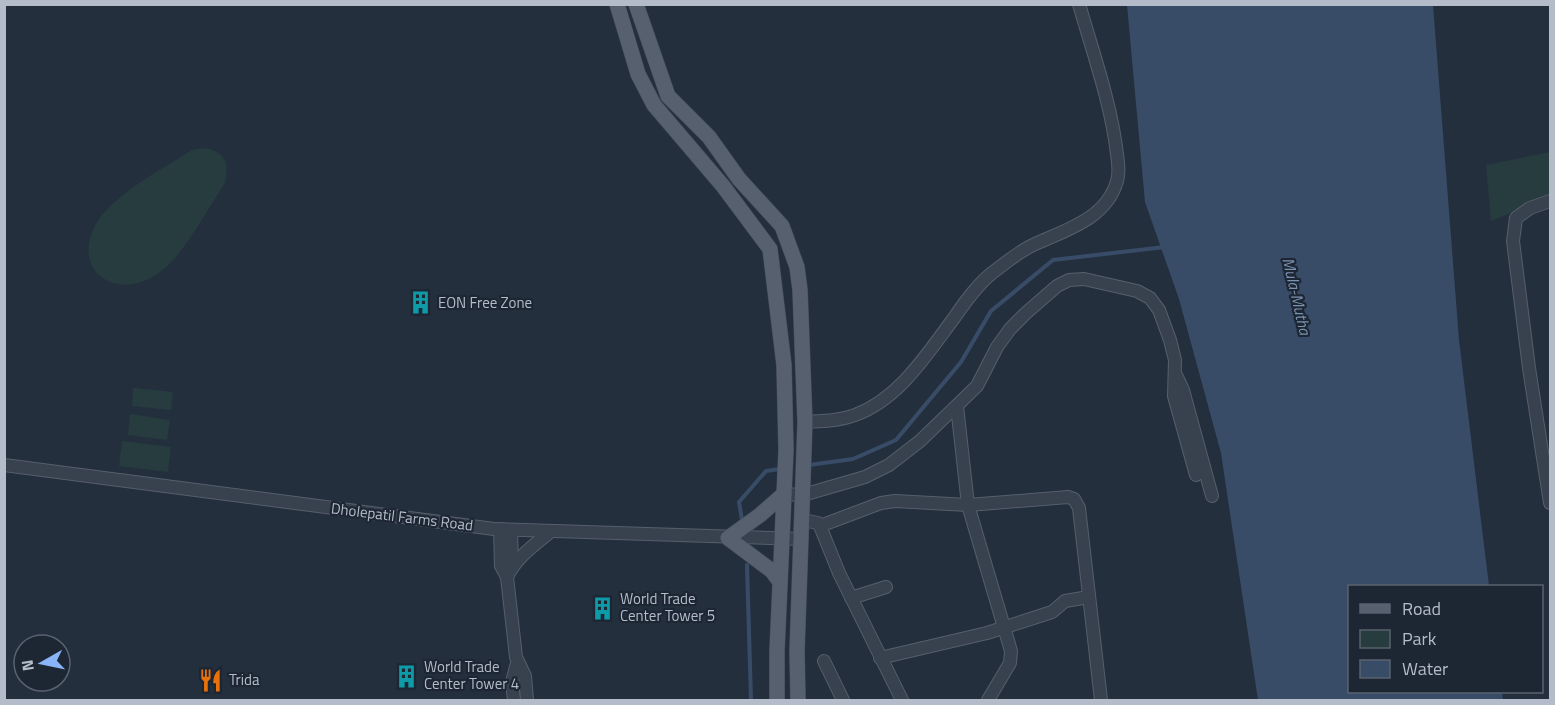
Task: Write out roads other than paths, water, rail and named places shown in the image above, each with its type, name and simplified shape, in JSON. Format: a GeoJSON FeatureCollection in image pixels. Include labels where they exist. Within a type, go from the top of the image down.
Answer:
{"type":"FeatureCollection","features":[{"type":"Feature","properties":{"kind":"main road"},"geometry":{"type":"LineString","coordinates":[[617,4],[638,74],[654,105],[723,186],[770,249],[784,365],[786,455],[777,700]]}},
{"type":"Feature","properties":{"kind":"main road"},"geometry":{"type":"LineString","coordinates":[[636,4],[668,96],[709,137],[740,179],[783,226],[797,267],[800,290],[805,422],[797,651],[798,700]]}},
{"type":"Feature","properties":{"kind":"main road"},"geometry":{"type":"LineString","coordinates":[[786,455],[805,455]]}},
{"type":"Feature","properties":{"kind":"main road"},"geometry":{"type":"LineString","coordinates":[[780,582],[772,571],[728,538],[766,511],[784,488]]}},
{"type":"Feature","properties":{"kind":"street"},"geometry":{"type":"LineString","coordinates":[[805,422],[841,419],[876,405],[897,388],[923,359],[987,277],[1028,248],[1076,227],[1091,217],[1110,195],[1117,184],[1119,175],[1114,133],[1079,4]]}},
{"type":"Feature","properties":{"kind":"street"},"geometry":{"type":"LineString","coordinates":[[1551,201],[1530,208],[1516,218],[1513,241],[1529,368],[1551,503]]}},
{"type":"Feature","properties":{"kind":"street"},"geometry":{"type":"LineString","coordinates":[[784,488],[803,488],[865,477],[889,465],[920,441],[977,386],[997,347],[1010,329],[1057,286],[1070,280],[1084,279],[1137,291],[1150,298],[1159,310],[1175,360],[1174,396],[1197,475]]}},
{"type":"Feature","properties":{"kind":"street"},"geometry":{"type":"LineString","coordinates":[[1175,372],[1183,390],[1212,495]]}},
{"type":"Feature","properties":{"kind":"street"},"geometry":{"type":"LineString","coordinates":[[957,406],[968,505],[1011,651],[1010,663],[988,700]]}},
{"type":"Feature","properties":{"kind":"street","name":"Dholepatil Farms Road"},"geometry":{"type":"LineString","coordinates":[[4,465],[506,529],[802,539]]}},
{"type":"Feature","properties":{"kind":"street"},"geometry":{"type":"LineString","coordinates":[[820,526],[881,503],[895,501],[968,505],[1068,497],[1074,500],[1078,508],[1101,700]]}},
{"type":"Feature","properties":{"kind":"street"},"geometry":{"type":"LineString","coordinates":[[803,520],[818,523],[820,526],[851,598],[902,700]]}},
{"type":"Feature","properties":{"kind":"street"},"geometry":{"type":"LineString","coordinates":[[506,529],[501,566],[509,572],[517,663],[512,682],[514,700]]}},
{"type":"Feature","properties":{"kind":"street"},"geometry":{"type":"LineString","coordinates":[[509,572],[550,532]]}},
{"type":"Feature","properties":{"kind":"street"},"geometry":{"type":"LineString","coordinates":[[851,598],[886,587]]}},
{"type":"Feature","properties":{"kind":"street"},"geometry":{"type":"LineString","coordinates":[[880,658],[1005,627],[1052,612],[1065,601],[1089,597]]}},
{"type":"Feature","properties":{"kind":"street"},"geometry":{"type":"LineString","coordinates":[[824,662],[843,700]]}},
{"type":"Feature","properties":{"kind":"street"},"geometry":{"type":"LineString","coordinates":[[517,663],[525,676],[527,700]]}},
{"type":"Feature","properties":{"kind":"water","name":"Mula-Mutha"},"geometry":{"type":"Polygon","coordinates":[[[1127,5],[1433,5],[1459,340],[1489,585],[1348,585],[1348,693],[1502,693],[1503,700],[1258,700],[1221,453],[1179,299],[1145,202],[1127,5]]]}},
{"type":"Feature","properties":{"kind":"waterway"},"geometry":{"type":"LineString","coordinates":[[809,465],[853,459],[896,440],[961,362],[991,311],[1053,260],[1165,247]]}},
{"type":"Feature","properties":{"kind":"waterway"},"geometry":{"type":"LineString","coordinates":[[742,520],[739,502],[766,471],[780,469]]}},
{"type":"Feature","properties":{"kind":"waterway"},"geometry":{"type":"LineString","coordinates":[[747,565],[751,700]]}},
{"type":"Feature","properties":{"kind":"place","name":"EON Free Zone"},"geometry":{"type":"Point","coordinates":[420,303]}},
{"type":"Feature","properties":{"kind":"place","name":"World Trade Center Tower 5"},"geometry":{"type":"Point","coordinates":[602,608]}},
{"type":"Feature","properties":{"kind":"place","name":"World Trade Center Tower 4"},"geometry":{"type":"Point","coordinates":[406,676]}},
{"type":"Feature","properties":{"kind":"place","name":"Trida"},"geometry":{"type":"Point","coordinates":[211,680]}}]}
